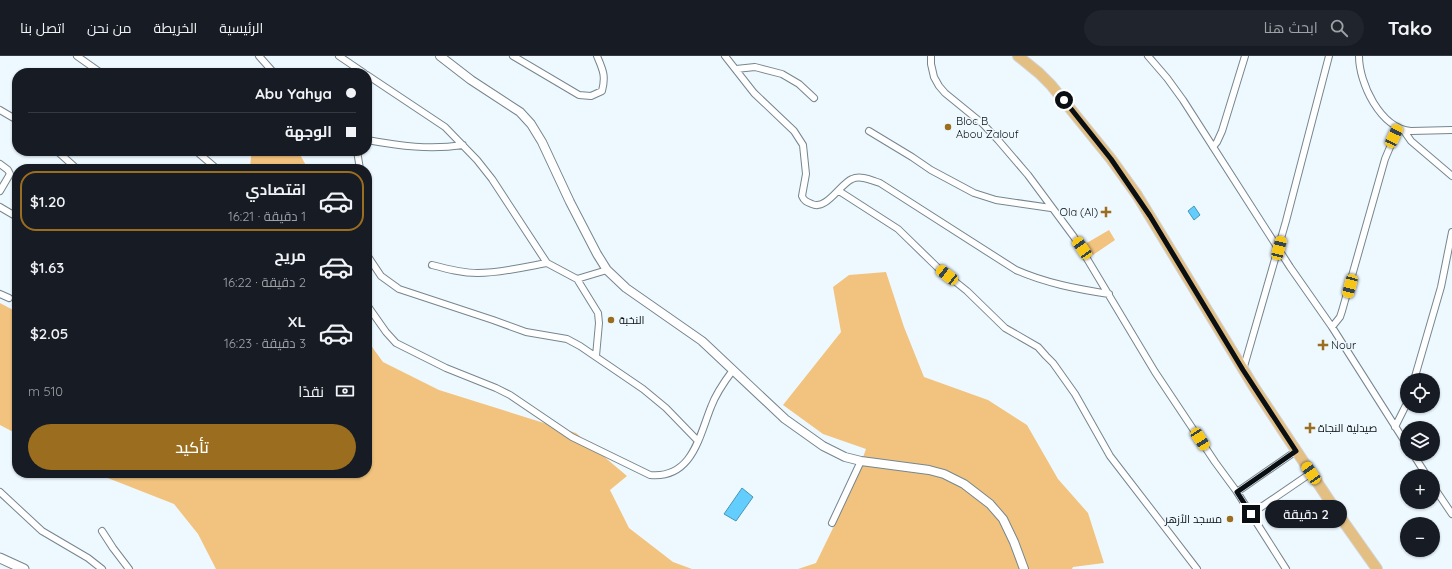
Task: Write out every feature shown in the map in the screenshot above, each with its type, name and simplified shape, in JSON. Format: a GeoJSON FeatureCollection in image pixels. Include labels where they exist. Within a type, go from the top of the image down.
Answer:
{"type":"FeatureCollection","features":[{"type":"Feature","properties":{"kind":"main road"},"geometry":{"type":"LineString","coordinates":[[1018,56],[1051,85],[1124,177],[1150,216],[1243,370],[1296,451],[1377,569]]}},
{"type":"Feature","properties":{"kind":"main road"},"geometry":{"type":"LineString","coordinates":[[0,558],[24,569]]}},
{"type":"Feature","properties":{"kind":"street"},"geometry":{"type":"LineString","coordinates":[[77,56],[95,68]]}},
{"type":"Feature","properties":{"kind":"street"},"geometry":{"type":"LineString","coordinates":[[259,56],[270,68]]}},
{"type":"Feature","properties":{"kind":"street"},"geometry":{"type":"LineString","coordinates":[[339,56],[357,68]]}},
{"type":"Feature","properties":{"kind":"street"},"geometry":{"type":"LineString","coordinates":[[440,56],[471,80],[520,112],[531,124],[542,142],[583,227],[608,270],[621,284],[635,296],[702,341],[785,418],[807,436],[823,446],[845,457],[860,461],[929,470],[944,474],[964,484],[990,504],[1003,518],[1024,569]]}},
{"type":"Feature","properties":{"kind":"street"},"geometry":{"type":"LineString","coordinates":[[513,56],[579,95],[591,96],[602,91],[605,80],[597,56]]}},
{"type":"Feature","properties":{"kind":"street"},"geometry":{"type":"LineString","coordinates":[[725,56],[754,93],[794,131],[803,146],[806,174],[802,193],[804,199],[815,206],[818,206],[839,191],[851,179],[857,177],[880,183],[1016,270],[1027,275],[1071,288],[1109,294]]}},
{"type":"Feature","properties":{"kind":"street"},"geometry":{"type":"LineString","coordinates":[[931,56],[934,77],[939,86],[945,93],[983,124],[998,140],[1028,175],[1078,243],[1155,372],[1237,492],[1283,568]]}},
{"type":"Feature","properties":{"kind":"street"},"geometry":{"type":"LineString","coordinates":[[1213,147],[1222,131],[1245,56]]}},
{"type":"Feature","properties":{"kind":"street"},"geometry":{"type":"LineString","coordinates":[[1243,370],[1279,248],[1328,56]]}},
{"type":"Feature","properties":{"kind":"street"},"geometry":{"type":"LineString","coordinates":[[1364,56],[1359,59],[1361,76],[1370,96],[1388,120],[1401,129],[1411,142],[1452,176]]}},
{"type":"Feature","properties":{"kind":"street"},"geometry":{"type":"LineString","coordinates":[[1153,58],[1175,88],[1332,327],[1400,434]]}},
{"type":"Feature","properties":{"kind":"street"},"geometry":{"type":"LineString","coordinates":[[736,69],[756,67],[782,74],[799,84],[814,98]]}},
{"type":"Feature","properties":{"kind":"street"},"geometry":{"type":"LineString","coordinates":[[372,78],[446,128],[463,145],[492,179],[547,263],[577,279],[598,312],[599,323],[596,356]]}},
{"type":"Feature","properties":{"kind":"street"},"geometry":{"type":"LineString","coordinates":[[0,110],[12,117]]}},
{"type":"Feature","properties":{"kind":"street"},"geometry":{"type":"LineString","coordinates":[[1332,327],[1340,317],[1344,305],[1385,159],[1401,129]]}},
{"type":"Feature","properties":{"kind":"street"},"geometry":{"type":"LineString","coordinates":[[1401,129],[1419,132],[1452,130]]}},
{"type":"Feature","properties":{"kind":"street"},"geometry":{"type":"LineString","coordinates":[[869,131],[931,170],[974,193],[996,200],[1051,208]]}},
{"type":"Feature","properties":{"kind":"street"},"geometry":{"type":"LineString","coordinates":[[372,141],[409,147],[444,148],[463,145]]}},
{"type":"Feature","properties":{"kind":"street"},"geometry":{"type":"LineString","coordinates":[[63,156],[71,164]]}},
{"type":"Feature","properties":{"kind":"street"},"geometry":{"type":"LineString","coordinates":[[202,156],[211,164]]}},
{"type":"Feature","properties":{"kind":"street"},"geometry":{"type":"LineString","coordinates":[[0,164],[8,170],[10,174],[0,191]]}},
{"type":"Feature","properties":{"kind":"street"},"geometry":{"type":"LineString","coordinates":[[839,191],[898,229],[936,267],[967,291],[1005,328],[1038,347],[1054,363],[1075,394],[1110,456],[1198,569]]}},
{"type":"Feature","properties":{"kind":"street"},"geometry":{"type":"LineString","coordinates":[[0,208],[12,214]]}},
{"type":"Feature","properties":{"kind":"street"},"geometry":{"type":"LineString","coordinates":[[1416,373],[1441,287],[1452,232]]}},
{"type":"Feature","properties":{"kind":"street"},"geometry":{"type":"LineString","coordinates":[[372,262],[381,276],[399,289],[526,332],[567,339],[596,356],[644,389],[698,441]]}},
{"type":"Feature","properties":{"kind":"street"},"geometry":{"type":"LineString","coordinates":[[432,265],[451,270],[478,273],[494,272],[547,263]]}},
{"type":"Feature","properties":{"kind":"street"},"geometry":{"type":"LineString","coordinates":[[577,279],[608,270]]}},
{"type":"Feature","properties":{"kind":"street"},"geometry":{"type":"LineString","coordinates":[[0,294],[9,298]]}},
{"type":"Feature","properties":{"kind":"street"},"geometry":{"type":"LineString","coordinates":[[372,312],[386,332],[396,342],[446,368],[510,395],[572,437],[650,475],[661,476],[673,473],[683,466],[698,441],[712,405],[721,387],[732,370]]}},
{"type":"Feature","properties":{"kind":"street"},"geometry":{"type":"LineString","coordinates":[[1395,427],[1402,413]]}},
{"type":"Feature","properties":{"kind":"street"},"geometry":{"type":"LineString","coordinates":[[1237,492],[1296,451]]}},
{"type":"Feature","properties":{"kind":"street"},"geometry":{"type":"LineString","coordinates":[[832,523],[860,461]]}},
{"type":"Feature","properties":{"kind":"street"},"geometry":{"type":"LineString","coordinates":[[1251,514],[1311,473]]}},
{"type":"Feature","properties":{"kind":"street"},"geometry":{"type":"LineString","coordinates":[[0,492],[42,531],[102,569]]}},
{"type":"Feature","properties":{"kind":"street"},"geometry":{"type":"LineString","coordinates":[[1440,496],[1452,514]]}},
{"type":"Feature","properties":{"kind":"street"},"geometry":{"type":"LineString","coordinates":[[102,531],[112,548],[129,569]]}},
{"type":"Feature","properties":{"kind":"shaded area"},"geometry":{"type":"Polygon","coordinates":[[[251,156],[301,156],[305,164],[250,164],[251,156]]]}},
{"type":"Feature","properties":{"kind":"shaded area"},"geometry":{"type":"Polygon","coordinates":[[[1109,230],[1115,240],[1093,255],[1085,244],[1109,230]]]}},
{"type":"Feature","properties":{"kind":"shaded area"},"geometry":{"type":"Polygon","coordinates":[[[886,272],[904,327],[924,377],[988,400],[1027,425],[1058,479],[1088,513],[1104,563],[1073,567],[1072,569],[798,569],[816,563],[850,493],[866,449],[823,434],[783,405],[841,332],[833,287],[849,275],[886,272]]]}},
{"type":"Feature","properties":{"kind":"shaded area"},"geometry":{"type":"Polygon","coordinates":[[[0,303],[12,309],[12,431],[0,425],[0,303]]]}},
{"type":"Feature","properties":{"kind":"shaded area"},"geometry":{"type":"Polygon","coordinates":[[[372,347],[383,362],[439,390],[576,433],[627,476],[610,490],[629,528],[673,562],[692,569],[216,569],[198,534],[174,504],[108,478],[372,478],[372,347]]]}},
{"type":"Feature","properties":{"kind":"water"},"geometry":{"type":"Polygon","coordinates":[[[1194,206],[1200,215],[1194,220],[1188,211],[1194,206]]]}},
{"type":"Feature","properties":{"kind":"water"},"geometry":{"type":"Polygon","coordinates":[[[742,488],[753,497],[736,521],[724,514],[742,488]]]}},
{"type":"Feature","properties":{"kind":"place","name":"Bloc B Abou Zalouf"},"geometry":{"type":"Point","coordinates":[948,127]}},
{"type":"Feature","properties":{"kind":"place","name":"Ola (Al)"},"geometry":{"type":"Point","coordinates":[1106,212]}},
{"type":"Feature","properties":{"kind":"place","name":"النخبة"},"geometry":{"type":"Point","coordinates":[611,320]}},
{"type":"Feature","properties":{"kind":"place","name":"Nour"},"geometry":{"type":"Point","coordinates":[1323,345]}},
{"type":"Feature","properties":{"kind":"place","name":"صيدلية النجاة"},"geometry":{"type":"Point","coordinates":[1310,428]}},
{"type":"Feature","properties":{"kind":"place","name":"مسجد الأزهر"},"geometry":{"type":"Point","coordinates":[1230,519]}},
{"type":"Feature","properties":{"kind":"route"},"geometry":{"type":"LineString","coordinates":[[1064,100],[1111,159],[1150,216],[1243,370],[1296,451],[1237,492],[1251,514]]}}]}
